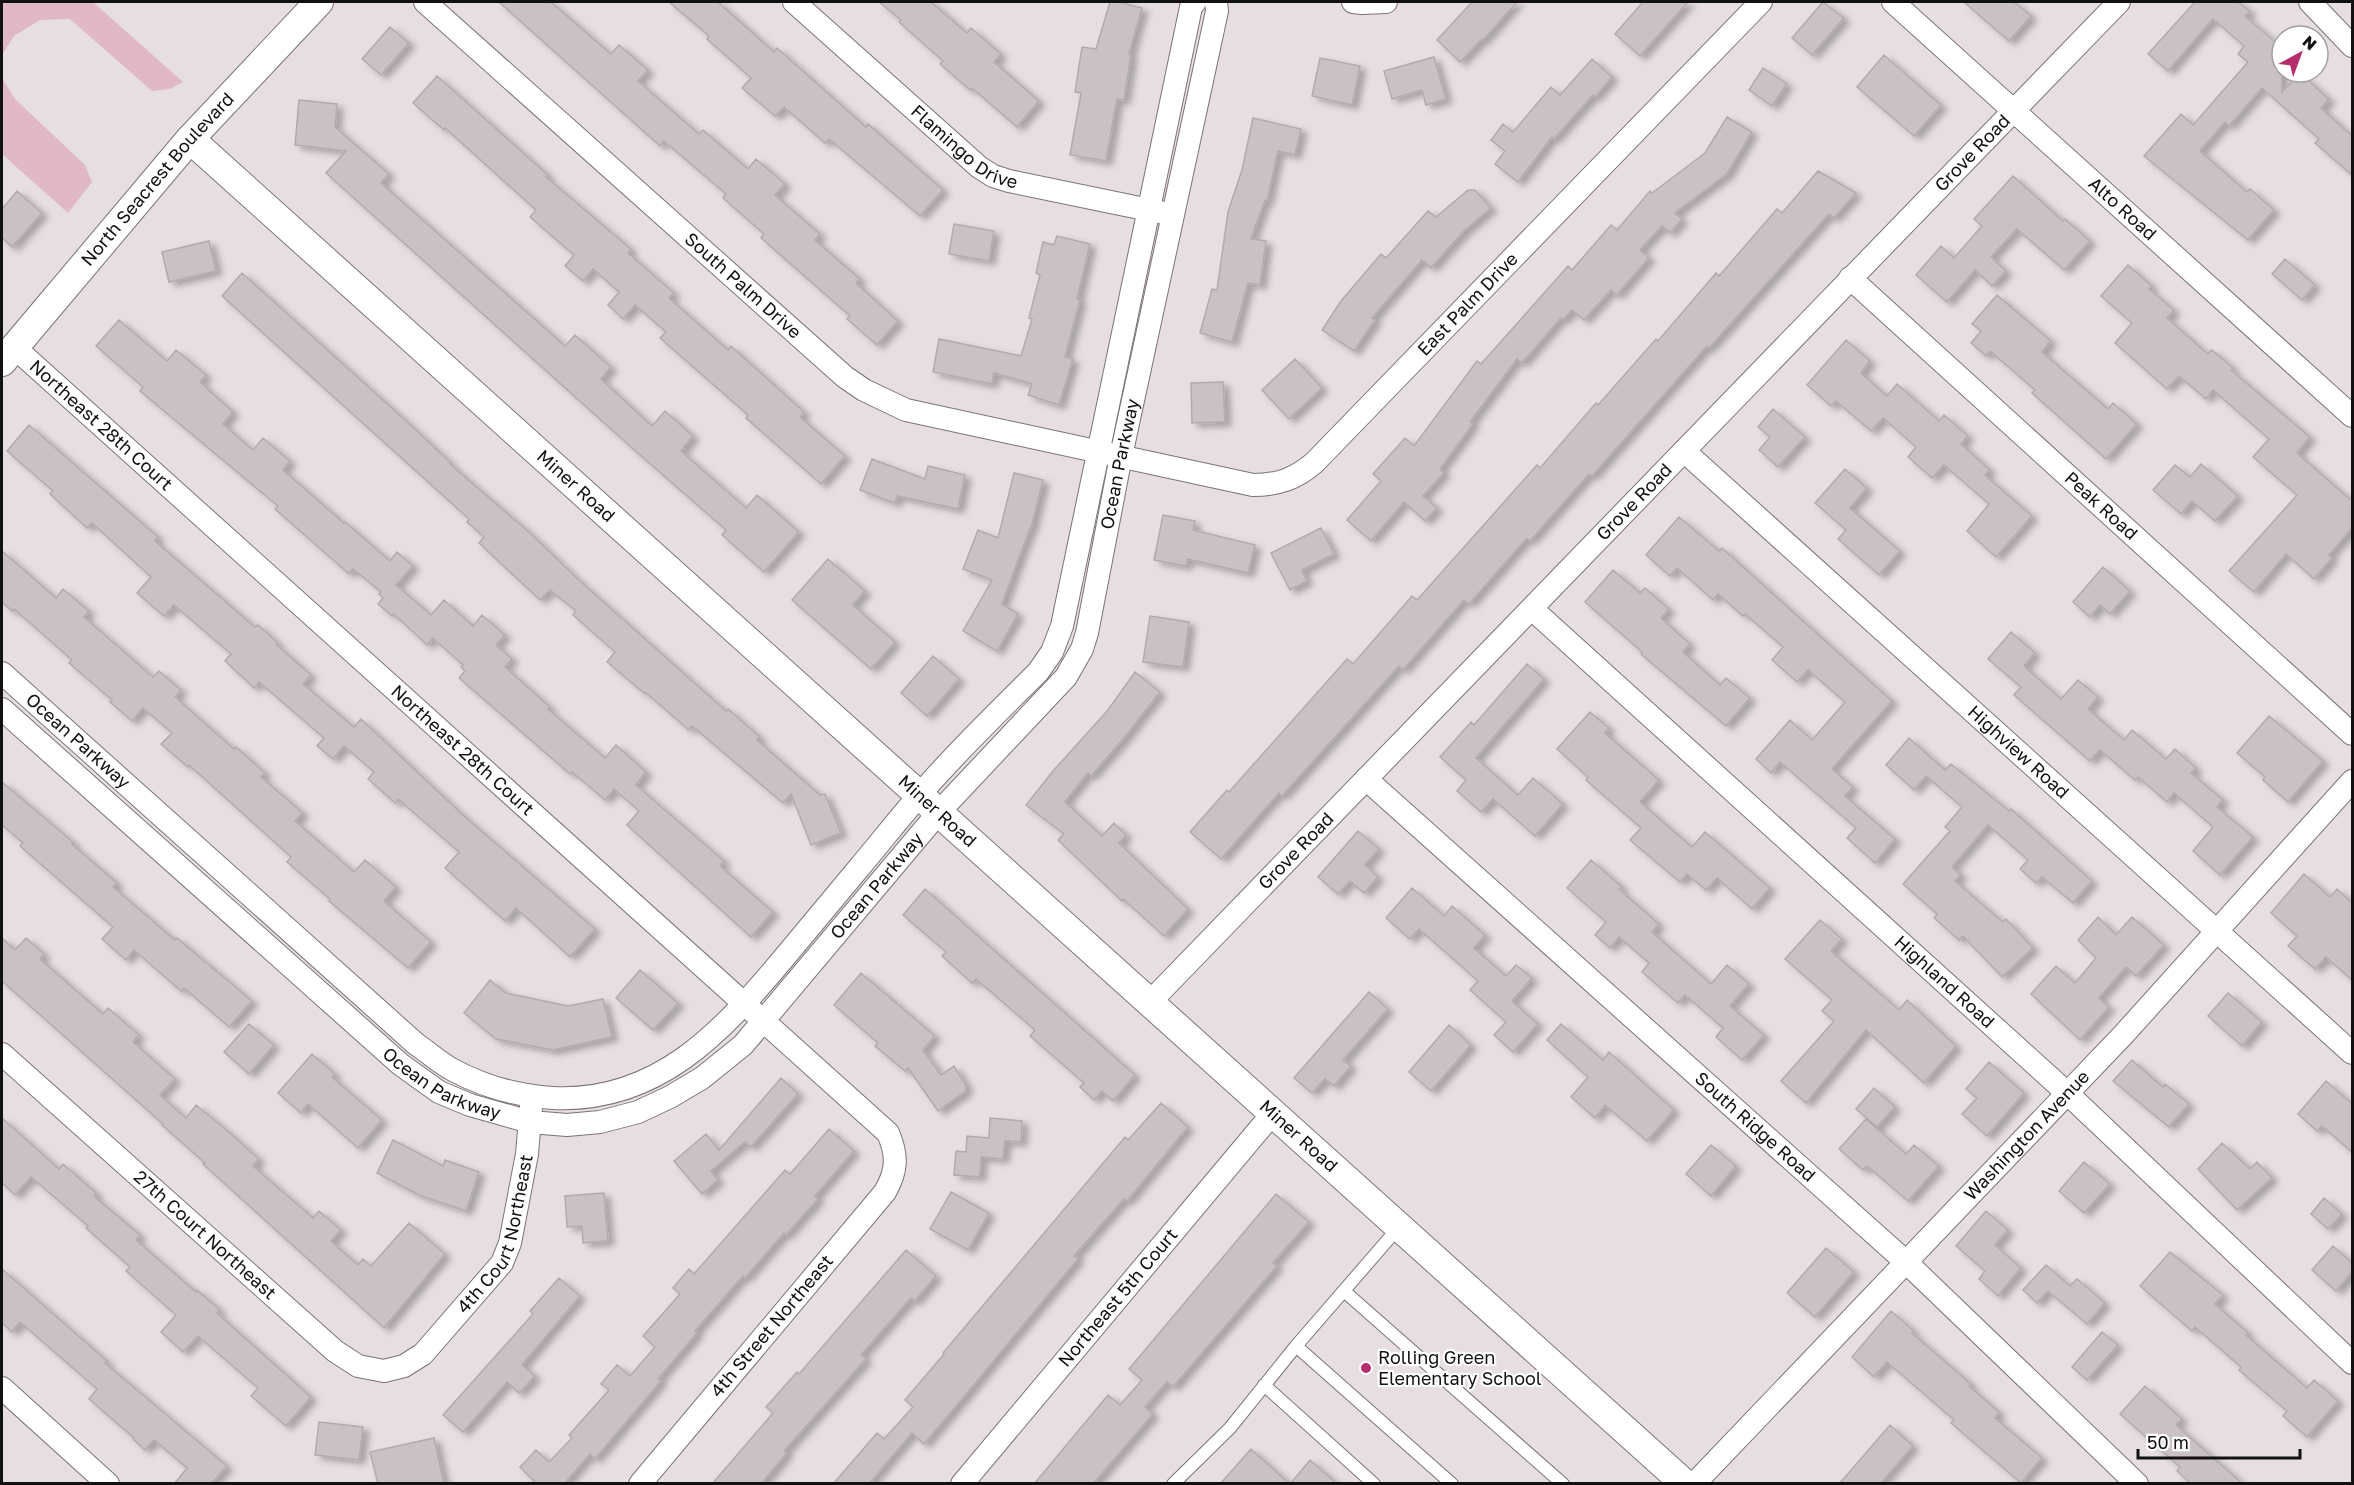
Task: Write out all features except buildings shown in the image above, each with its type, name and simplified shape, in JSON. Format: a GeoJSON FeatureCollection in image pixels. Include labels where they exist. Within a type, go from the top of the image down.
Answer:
{"type":"FeatureCollection","features":[{"type":"Feature","properties":{"kind":"street","name":"North Seacrest Boulevard"},"geometry":{"type":"LineString","coordinates":[[8,354],[190,140],[319,2]]}},
{"type":"Feature","properties":{"kind":"street","name":"South Palm Drive"},"geometry":{"type":"LineString","coordinates":[[425,2],[845,377],[864,390],[906,410],[1121,456]]}},
{"type":"Feature","properties":{"kind":"street","name":"Flamingo Drive"},"geometry":{"type":"LineString","coordinates":[[794,2],[979,167],[993,176],[1009,182],[1174,215]]}},
{"type":"Feature","properties":{"kind":"street","name":"Ocean Parkway"},"geometry":{"type":"LineString","coordinates":[[2,709],[400,1064],[439,1092],[470,1105],[530,1122],[567,1125],[600,1122],[638,1112],[670,1097],[702,1078],[743,1045],[765,1021],[929,804],[1052,652],[1062,626],[1191,7],[1195,2]]}},
{"type":"Feature","properties":{"kind":"street","name":"Ocean Parkway"},"geometry":{"type":"LineString","coordinates":[[2,673],[416,1044],[452,1069],[479,1081],[532,1096],[567,1098],[596,1096],[629,1088],[658,1075],[688,1057],[724,1026],[929,804],[1057,689],[1075,664],[1087,633],[1121,456],[1217,12],[1216,2]]}},
{"type":"Feature","properties":{"kind":"street"},"geometry":{"type":"LineString","coordinates":[[1353,2],[1386,2]]}},
{"type":"Feature","properties":{"kind":"street","name":"East Palm Drive"},"geometry":{"type":"LineString","coordinates":[[1121,456],[1253,485],[1270,485],[1301,474],[1761,2]]}},
{"type":"Feature","properties":{"kind":"street","name":"Alto Road"},"geometry":{"type":"LineString","coordinates":[[1893,2],[2352,416]]}},
{"type":"Feature","properties":{"kind":"street","name":"Grove Road"},"geometry":{"type":"LineString","coordinates":[[1150,1002],[2119,2]]}},
{"type":"Feature","properties":{"kind":"street"},"geometry":{"type":"LineString","coordinates":[[2310,2],[2352,46]]}},
{"type":"Feature","properties":{"kind":"street","name":"Miner Road"},"geometry":{"type":"LineString","coordinates":[[190,140],[1274,1113],[1678,1481]]}},
{"type":"Feature","properties":{"kind":"street","name":"Peak Road"},"geometry":{"type":"LineString","coordinates":[[1850,278],[2352,734]]}},
{"type":"Feature","properties":{"kind":"street","name":"Northeast 28th Court"},"geometry":{"type":"LineString","coordinates":[[8,354],[746,1003],[888,1134],[894,1148],[896,1163]]}},
{"type":"Feature","properties":{"kind":"street","name":"Highview Road"},"geometry":{"type":"LineString","coordinates":[[1684,451],[2352,1053]]}},
{"type":"Feature","properties":{"kind":"street","name":"Highland Road"},"geometry":{"type":"LineString","coordinates":[[1532,609],[2067,1093],[2352,1363]]}},
{"type":"Feature","properties":{"kind":"street","name":"South Ridge Road"},"geometry":{"type":"LineString","coordinates":[[1366,778],[1906,1262],[2137,1484]]}},
{"type":"Feature","properties":{"kind":"street","name":"Washington Avenue"},"geometry":{"type":"LineString","coordinates":[[1678,1481],[1906,1262],[2218,932],[2352,781]]}},
{"type":"Feature","properties":{"kind":"street"},"geometry":{"type":"LineString","coordinates":[[136,829],[154,810]]}},
{"type":"Feature","properties":{"kind":"street","name":"27th Court Northeast"},"geometry":{"type":"LineString","coordinates":[[2,1054],[335,1351],[358,1366],[384,1371],[405,1366],[423,1354]]}},
{"type":"Feature","properties":{"kind":"street","name":"4th Court Northeast"},"geometry":{"type":"LineString","coordinates":[[423,1354],[502,1263],[510,1244],[527,1154],[532,1096]]}},
{"type":"Feature","properties":{"kind":"street","name":"Northeast 5th Court"},"geometry":{"type":"LineString","coordinates":[[962,1484],[1274,1113]]}},
{"type":"Feature","properties":{"kind":"street","name":"4th Street Northeast"},"geometry":{"type":"LineString","coordinates":[[640,1484],[885,1192],[892,1179],[896,1163]]}},
{"type":"Feature","properties":{"kind":"street"},"geometry":{"type":"LineString","coordinates":[[2,1388],[108,1484]]}},
{"type":"Feature","properties":{"kind":"lane"},"geometry":{"type":"LineString","coordinates":[[1173,1484],[1230,1428],[1296,1346],[1399,1227]]}},
{"type":"Feature","properties":{"kind":"lane"},"geometry":{"type":"LineString","coordinates":[[1344,1291],[1563,1484]]}},
{"type":"Feature","properties":{"kind":"lane"},"geometry":{"type":"LineString","coordinates":[[1296,1346],[1452,1484]]}},
{"type":"Feature","properties":{"kind":"lane"},"geometry":{"type":"LineString","coordinates":[[1264,1385],[1374,1484]]}},
{"type":"Feature","properties":{"kind":"shaded area"},"geometry":{"type":"Polygon","coordinates":[[[2,2],[93,2],[183,82],[170,89],[152,91],[70,19],[40,20],[14,36],[2,55],[2,2]]]}},
{"type":"Feature","properties":{"kind":"shaded area"},"geometry":{"type":"Polygon","coordinates":[[[2,78],[15,99],[85,165],[92,182],[68,213],[2,154],[2,78]]]}},
{"type":"Feature","properties":{"kind":"place","name":"Rolling Green Elementary School"},"geometry":{"type":"Point","coordinates":[1366,1368]}}]}
